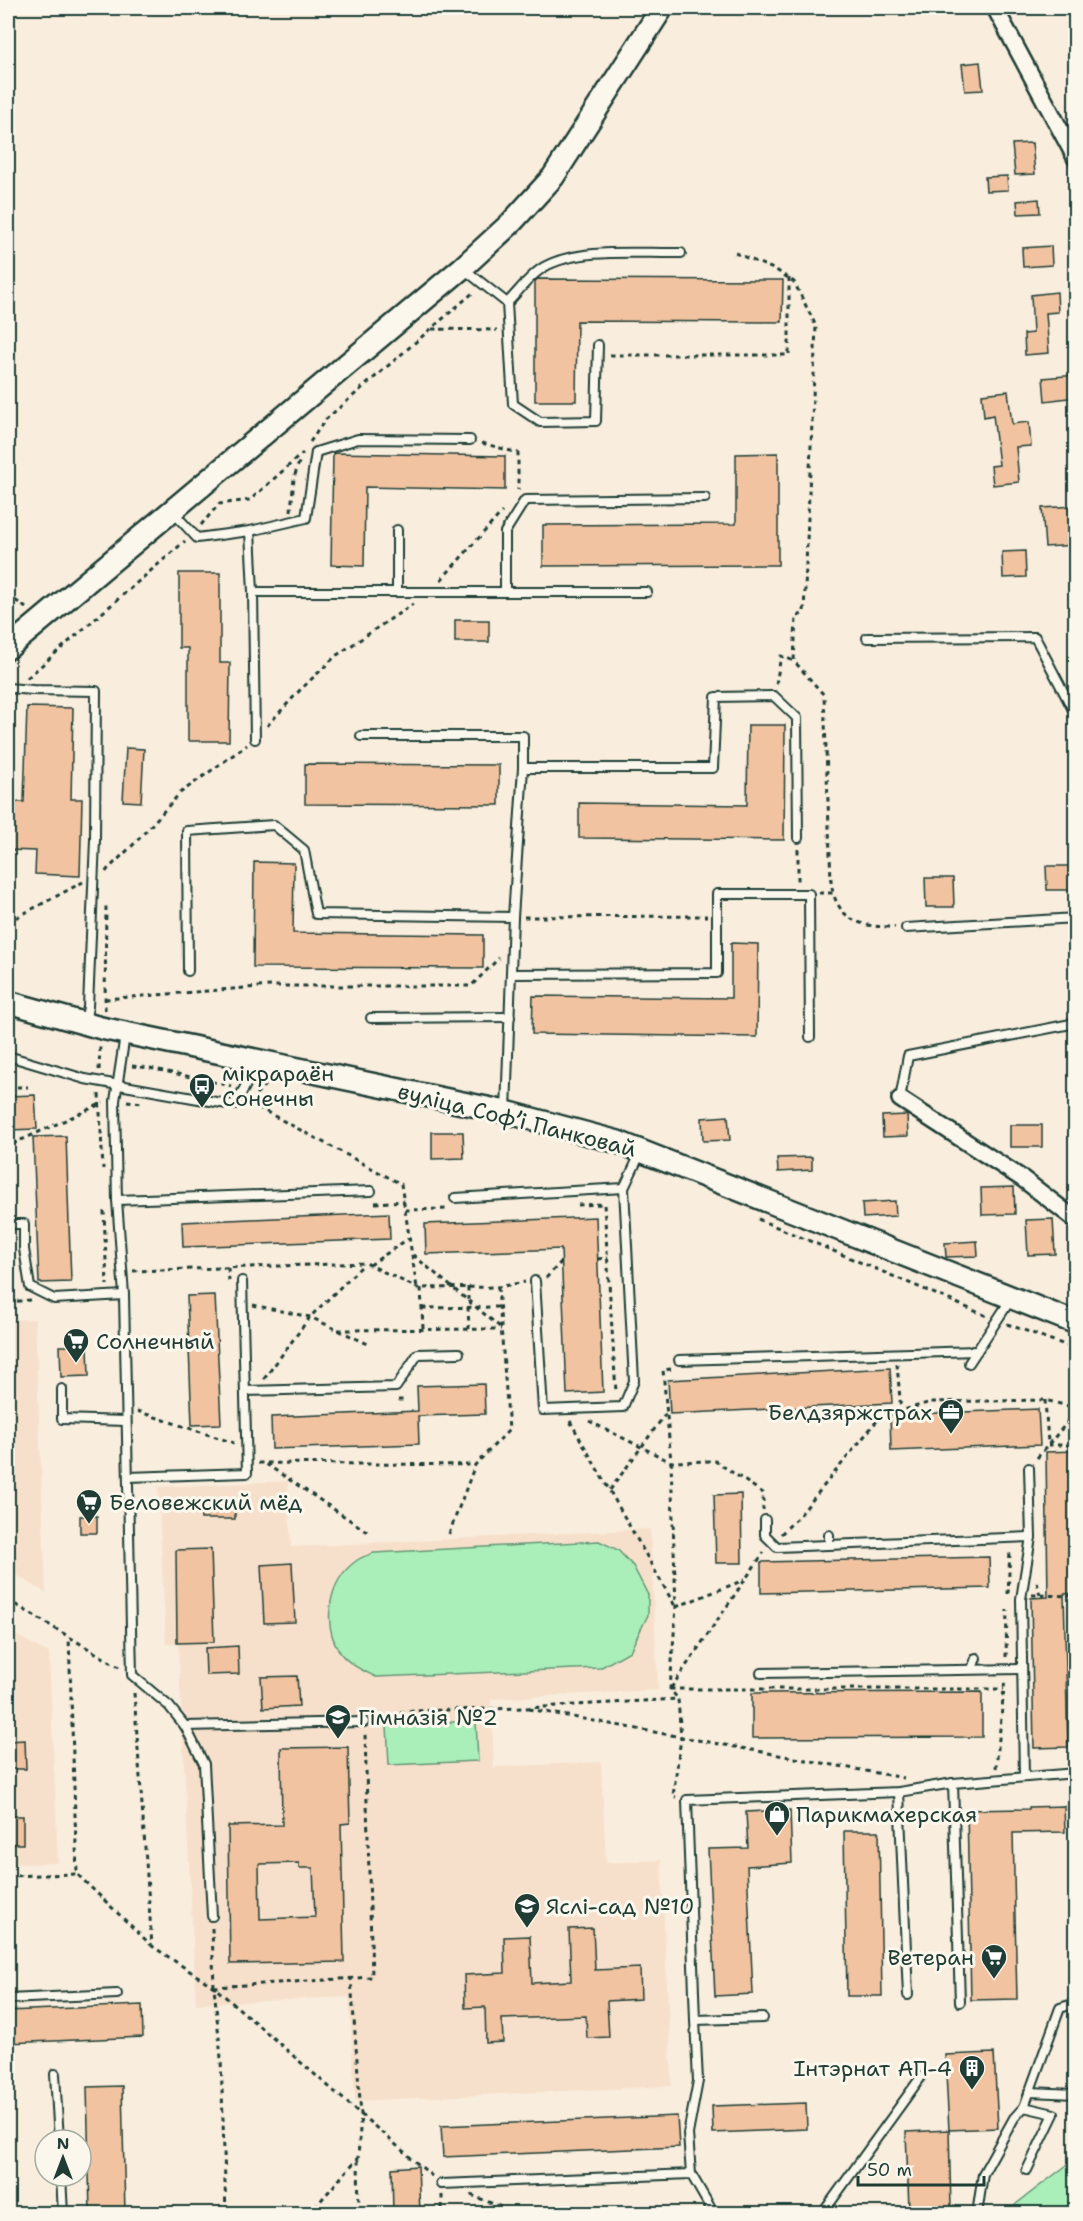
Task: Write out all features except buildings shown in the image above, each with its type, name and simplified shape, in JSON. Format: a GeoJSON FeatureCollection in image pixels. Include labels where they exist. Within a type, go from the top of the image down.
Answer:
{"type":"FeatureCollection","features":[{"type":"Feature","properties":{"kind":"main road"},"geometry":{"type":"LineString","coordinates":[[8,648],[462,268],[511,224],[553,177],[662,8]]}},
{"type":"Feature","properties":{"kind":"main road","name":"вуліца Софʼі Панковай"},"geometry":{"type":"LineString","coordinates":[[8,1002],[251,1069],[506,1112],[607,1139],[642,1150],[1076,1323]]}},
{"type":"Feature","properties":{"kind":"street"},"geometry":{"type":"LineString","coordinates":[[994,8],[1076,159]]}},
{"type":"Feature","properties":{"kind":"street"},"geometry":{"type":"LineString","coordinates":[[900,1099],[1023,1179],[1076,1220]]}},
{"type":"Feature","properties":{"kind":"lane"},"geometry":{"type":"LineString","coordinates":[[507,303],[542,268],[558,261],[583,254],[681,253]]}},
{"type":"Feature","properties":{"kind":"lane"},"geometry":{"type":"LineString","coordinates":[[462,268],[507,303],[513,404],[540,422],[596,421],[598,345]]}},
{"type":"Feature","properties":{"kind":"lane"},"geometry":{"type":"LineString","coordinates":[[171,510],[197,538],[250,531],[291,522],[306,518],[316,452],[358,439],[470,440]]}},
{"type":"Feature","properties":{"kind":"lane"},"geometry":{"type":"LineString","coordinates":[[505,592],[505,532],[525,500],[705,498]]}},
{"type":"Feature","properties":{"kind":"lane"},"geometry":{"type":"LineString","coordinates":[[397,530],[397,591]]}},
{"type":"Feature","properties":{"kind":"lane"},"geometry":{"type":"LineString","coordinates":[[250,531],[255,739]]}},
{"type":"Feature","properties":{"kind":"lane"},"geometry":{"type":"LineString","coordinates":[[253,592],[647,592]]}},
{"type":"Feature","properties":{"kind":"lane"},"geometry":{"type":"LineString","coordinates":[[867,638],[1035,637],[1072,708],[1076,708]]}},
{"type":"Feature","properties":{"kind":"lane"},"geometry":{"type":"LineString","coordinates":[[11,688],[96,691],[93,876],[88,1008],[85,1023]]}},
{"type":"Feature","properties":{"kind":"lane"},"geometry":{"type":"LineString","coordinates":[[522,768],[713,768],[716,697],[774,696],[797,718],[798,838]]}},
{"type":"Feature","properties":{"kind":"lane"},"geometry":{"type":"LineString","coordinates":[[361,736],[522,736],[506,1112]]}},
{"type":"Feature","properties":{"kind":"lane"},"geometry":{"type":"LineString","coordinates":[[188,971],[187,831],[274,825],[304,850],[316,914],[513,916]]}},
{"type":"Feature","properties":{"kind":"lane"},"geometry":{"type":"LineString","coordinates":[[511,974],[717,973],[717,894],[808,894],[810,1037]]}},
{"type":"Feature","properties":{"kind":"lane"},"geometry":{"type":"LineString","coordinates":[[906,927],[1076,918]]}},
{"type":"Feature","properties":{"kind":"lane"},"geometry":{"type":"LineString","coordinates":[[371,1018],[510,1017]]}},
{"type":"Feature","properties":{"kind":"lane"},"geometry":{"type":"LineString","coordinates":[[900,1099],[908,1056],[1076,1023]]}},
{"type":"Feature","properties":{"kind":"lane"},"geometry":{"type":"LineString","coordinates":[[125,1034],[115,1101],[117,1200],[124,1295],[132,1675],[169,1706],[185,1726],[204,1764],[212,1916]]}},
{"type":"Feature","properties":{"kind":"lane"},"geometry":{"type":"LineString","coordinates":[[8,1056],[85,1079],[234,1105],[244,1091],[251,1069]]}},
{"type":"Feature","properties":{"kind":"lane"},"geometry":{"type":"LineString","coordinates":[[535,1281],[543,1410],[623,1407],[634,1381],[624,1188],[642,1150]]}},
{"type":"Feature","properties":{"kind":"lane"},"geometry":{"type":"LineString","coordinates":[[455,1198],[624,1188]]}},
{"type":"Feature","properties":{"kind":"lane"},"geometry":{"type":"LineString","coordinates":[[117,1200],[371,1191]]}},
{"type":"Feature","properties":{"kind":"lane"},"geometry":{"type":"LineString","coordinates":[[8,1224],[24,1224],[24,1249],[30,1287],[54,1299],[124,1295]]}},
{"type":"Feature","properties":{"kind":"lane"},"geometry":{"type":"LineString","coordinates":[[128,1477],[247,1473],[242,1281]]}},
{"type":"Feature","properties":{"kind":"lane"},"geometry":{"type":"LineString","coordinates":[[969,1363],[1011,1299]]}},
{"type":"Feature","properties":{"kind":"lane"},"geometry":{"type":"LineString","coordinates":[[679,1360],[977,1351]]}},
{"type":"Feature","properties":{"kind":"lane"},"geometry":{"type":"LineString","coordinates":[[245,1391],[396,1387],[418,1354],[459,1353]]}},
{"type":"Feature","properties":{"kind":"lane"},"geometry":{"type":"LineString","coordinates":[[62,1389],[62,1419],[126,1421]]}},
{"type":"Feature","properties":{"kind":"lane"},"geometry":{"type":"LineString","coordinates":[[1024,1777],[1021,1599],[1031,1537],[1029,1468]]}},
{"type":"Feature","properties":{"kind":"lane"},"geometry":{"type":"LineString","coordinates":[[765,1520],[765,1535],[777,1547],[1031,1537]]}},
{"type":"Feature","properties":{"kind":"lane"},"geometry":{"type":"LineString","coordinates":[[829,1535],[829,1545]]}},
{"type":"Feature","properties":{"kind":"lane"},"geometry":{"type":"LineString","coordinates":[[972,1670],[976,1658]]}},
{"type":"Feature","properties":{"kind":"lane"},"geometry":{"type":"LineString","coordinates":[[761,1673],[1022,1669]]}},
{"type":"Feature","properties":{"kind":"lane"},"geometry":{"type":"LineString","coordinates":[[185,1726],[364,1722]]}},
{"type":"Feature","properties":{"kind":"lane"},"geometry":{"type":"LineString","coordinates":[[714,2214],[691,2174],[688,2134],[698,2081],[687,1800],[898,1792],[953,1783],[1076,1773]]}},
{"type":"Feature","properties":{"kind":"lane"},"geometry":{"type":"LineString","coordinates":[[953,1783],[960,2002]]}},
{"type":"Feature","properties":{"kind":"lane"},"geometry":{"type":"LineString","coordinates":[[898,1792],[908,1995]]}},
{"type":"Feature","properties":{"kind":"lane"},"geometry":{"type":"LineString","coordinates":[[8,1999],[117,1994]]}},
{"type":"Feature","properties":{"kind":"lane"},"geometry":{"type":"LineString","coordinates":[[977,2214],[983,2174],[1014,2118],[1024,2107],[1060,2008],[1076,2003]]}},
{"type":"Feature","properties":{"kind":"lane"},"geometry":{"type":"LineString","coordinates":[[695,2020],[763,2018]]}},
{"type":"Feature","properties":{"kind":"lane"},"geometry":{"type":"LineString","coordinates":[[55,2073],[57,2128]]}},
{"type":"Feature","properties":{"kind":"lane"},"geometry":{"type":"LineString","coordinates":[[822,2214],[921,2078]]}},
{"type":"Feature","properties":{"kind":"lane"},"geometry":{"type":"LineString","coordinates":[[1029,2092],[1076,2094]]}},
{"type":"Feature","properties":{"kind":"lane"},"geometry":{"type":"LineString","coordinates":[[1024,2107],[1054,2115],[1027,2170]]}},
{"type":"Feature","properties":{"kind":"lane"},"geometry":{"type":"LineString","coordinates":[[441,2184],[691,2174]]}},
{"type":"Feature","properties":{"kind":"lane"},"geometry":{"type":"LineString","coordinates":[[62,2188],[63,2214]]}},
{"type":"Feature","properties":{"kind":"path"},"geometry":{"type":"LineString","coordinates":[[735,253],[776,270],[794,282],[816,326],[804,613],[795,617],[794,661]]}},
{"type":"Feature","properties":{"kind":"path"},"geometry":{"type":"LineString","coordinates":[[598,355],[789,355],[789,278]]}},
{"type":"Feature","properties":{"kind":"path"},"geometry":{"type":"LineString","coordinates":[[291,522],[292,489],[301,457],[325,420],[483,284]]}},
{"type":"Feature","properties":{"kind":"path"},"geometry":{"type":"LineString","coordinates":[[430,329],[509,330]]}},
{"type":"Feature","properties":{"kind":"path"},"geometry":{"type":"LineString","coordinates":[[470,440],[518,453],[518,493]]}},
{"type":"Feature","properties":{"kind":"path"},"geometry":{"type":"LineString","coordinates":[[11,688],[193,534],[219,504],[249,500],[301,457]]}},
{"type":"Feature","properties":{"kind":"path"},"geometry":{"type":"LineString","coordinates":[[8,922],[106,870],[136,843],[180,793],[255,739],[301,689],[337,655],[431,592],[502,511]]}},
{"type":"Feature","properties":{"kind":"path"},"geometry":{"type":"LineString","coordinates":[[8,595],[42,620]]}},
{"type":"Feature","properties":{"kind":"path"},"geometry":{"type":"LineString","coordinates":[[774,696],[781,656],[794,661],[824,695],[831,881],[833,893],[842,912],[856,922],[877,927],[906,927]]}},
{"type":"Feature","properties":{"kind":"path"},"geometry":{"type":"LineString","coordinates":[[798,838],[798,894]]}},
{"type":"Feature","properties":{"kind":"path"},"geometry":{"type":"LineString","coordinates":[[106,870],[106,882]]}},
{"type":"Feature","properties":{"kind":"path"},"geometry":{"type":"LineString","coordinates":[[105,1010],[106,893]]}},
{"type":"Feature","properties":{"kind":"path"},"geometry":{"type":"LineString","coordinates":[[808,894],[833,893]]}},
{"type":"Feature","properties":{"kind":"path"},"geometry":{"type":"LineString","coordinates":[[513,916],[717,915]]}},
{"type":"Feature","properties":{"kind":"path"},"geometry":{"type":"LineString","coordinates":[[105,999],[271,986],[471,986],[500,957]]}},
{"type":"Feature","properties":{"kind":"path"},"geometry":{"type":"LineString","coordinates":[[99,1062],[150,1068],[232,1086],[238,1074],[251,1069],[269,1081]]}},
{"type":"Feature","properties":{"kind":"path"},"geometry":{"type":"LineString","coordinates":[[8,1087],[28,1087]]}},
{"type":"Feature","properties":{"kind":"path"},"geometry":{"type":"LineString","coordinates":[[8,1195],[8,1146],[100,1103],[115,1101]]}},
{"type":"Feature","properties":{"kind":"path"},"geometry":{"type":"LineString","coordinates":[[248,1102],[401,1184],[424,1329]]}},
{"type":"Feature","properties":{"kind":"path"},"geometry":{"type":"LineString","coordinates":[[604,1204],[616,1397]]}},
{"type":"Feature","properties":{"kind":"path"},"geometry":{"type":"LineString","coordinates":[[255,1391],[310,1317],[368,1264],[409,1238]]}},
{"type":"Feature","properties":{"kind":"path"},"geometry":{"type":"LineString","coordinates":[[412,1254],[501,1329]]}},
{"type":"Feature","properties":{"kind":"path"},"geometry":{"type":"LineString","coordinates":[[598,1259],[608,1258]]}},
{"type":"Feature","properties":{"kind":"path"},"geometry":{"type":"LineString","coordinates":[[122,1272],[368,1264],[419,1288],[498,1287],[545,1279],[562,1261]]}},
{"type":"Feature","properties":{"kind":"path"},"geometry":{"type":"LineString","coordinates":[[468,1287],[469,1329]]}},
{"type":"Feature","properties":{"kind":"path"},"geometry":{"type":"LineString","coordinates":[[449,1534],[475,1466],[509,1430],[498,1287]]}},
{"type":"Feature","properties":{"kind":"path"},"geometry":{"type":"LineString","coordinates":[[243,1302],[310,1317],[368,1344]]}},
{"type":"Feature","properties":{"kind":"path"},"geometry":{"type":"LineString","coordinates":[[422,1308],[499,1307]]}},
{"type":"Feature","properties":{"kind":"path"},"geometry":{"type":"LineString","coordinates":[[338,1330],[501,1329]]}},
{"type":"Feature","properties":{"kind":"path"},"geometry":{"type":"LineString","coordinates":[[897,1361],[901,1411]]}},
{"type":"Feature","properties":{"kind":"path"},"geometry":{"type":"LineString","coordinates":[[663,1370],[671,1462],[676,1607],[670,1689],[678,1699],[681,1738],[673,1796],[687,1800]]}},
{"type":"Feature","properties":{"kind":"path"},"geometry":{"type":"LineString","coordinates":[[1045,1400],[1048,1445]]}},
{"type":"Feature","properties":{"kind":"path"},"geometry":{"type":"LineString","coordinates":[[800,1515],[880,1417],[931,1402],[1045,1400],[1076,1410],[1048,1445],[1036,1456]]}},
{"type":"Feature","properties":{"kind":"path"},"geometry":{"type":"LineString","coordinates":[[126,1407],[247,1448]]}},
{"type":"Feature","properties":{"kind":"path"},"geometry":{"type":"LineString","coordinates":[[564,1409],[671,1462],[715,1461],[763,1493]]}},
{"type":"Feature","properties":{"kind":"path"},"geometry":{"type":"LineString","coordinates":[[564,1409],[676,1607]]}},
{"type":"Feature","properties":{"kind":"path"},"geometry":{"type":"LineString","coordinates":[[610,1490],[667,1412]]}},
{"type":"Feature","properties":{"kind":"path"},"geometry":{"type":"LineString","coordinates":[[1048,1445],[1076,1445]]}},
{"type":"Feature","properties":{"kind":"path"},"geometry":{"type":"LineString","coordinates":[[247,1463],[475,1466]]}},
{"type":"Feature","properties":{"kind":"path"},"geometry":{"type":"LineString","coordinates":[[264,1463],[368,1532]]}},
{"type":"Feature","properties":{"kind":"path"},"geometry":{"type":"LineString","coordinates":[[670,1689],[763,1554]]}},
{"type":"Feature","properties":{"kind":"path"},"geometry":{"type":"LineString","coordinates":[[676,1607],[745,1580]]}},
{"type":"Feature","properties":{"kind":"path"},"geometry":{"type":"LineString","coordinates":[[1037,1586],[1040,1595],[1076,1596]]}},
{"type":"Feature","properties":{"kind":"path"},"geometry":{"type":"LineString","coordinates":[[8,1600],[132,1675],[152,1946]]}},
{"type":"Feature","properties":{"kind":"path"},"geometry":{"type":"LineString","coordinates":[[69,1637],[77,1874],[152,1946],[214,1987],[441,2184],[519,2214]]}},
{"type":"Feature","properties":{"kind":"path"},"geometry":{"type":"LineString","coordinates":[[670,1689],[1004,1689]]}},
{"type":"Feature","properties":{"kind":"path"},"geometry":{"type":"LineString","coordinates":[[214,1987],[372,1977],[364,1722],[409,1711],[525,1708],[678,1699]]}},
{"type":"Feature","properties":{"kind":"path"},"geometry":{"type":"LineString","coordinates":[[525,1708],[908,1779]]}},
{"type":"Feature","properties":{"kind":"path"},"geometry":{"type":"LineString","coordinates":[[8,1876],[77,1874]]}},
{"type":"Feature","properties":{"kind":"path"},"geometry":{"type":"LineString","coordinates":[[212,1916],[214,1987],[221,2058],[226,2214]]}},
{"type":"Feature","properties":{"kind":"path"},"geometry":{"type":"LineString","coordinates":[[351,1979],[361,2115],[358,2158],[359,2214]]}},
{"type":"Feature","properties":{"kind":"path"},"geometry":{"type":"LineString","coordinates":[[309,2214],[358,2158]]}},
{"type":"Feature","properties":{"kind":"path"},"geometry":{"type":"LineString","coordinates":[[441,2184],[442,2214]]}},
{"type":"Feature","properties":{"kind":"shaded area"},"geometry":{"type":"Polygon","coordinates":[[[35,1319],[46,1593],[8,1570],[8,1320],[35,1319]]]}},
{"type":"Feature","properties":{"kind":"shaded area"},"geometry":{"type":"Polygon","coordinates":[[[288,1481],[291,1547],[650,1529],[658,1690],[491,1699],[494,1767],[601,1762],[606,1863],[661,1860],[672,2086],[355,2101],[349,1997],[196,2004],[178,1644],[166,1644],[158,1487],[288,1481]]]}},
{"type":"Feature","properties":{"kind":"shaded area"},"geometry":{"type":"Polygon","coordinates":[[[8,1631],[49,1653],[58,1863],[8,1864],[8,1631]]]}},
{"type":"Feature","properties":{"kind":"green space"},"geometry":{"type":"Polygon","coordinates":[[[599,1541],[618,1550],[633,1566],[648,1595],[648,1615],[630,1651],[600,1668],[376,1677],[349,1661],[341,1654],[335,1642],[330,1617],[330,1604],[334,1592],[346,1570],[365,1556],[374,1553],[599,1541]]]}},
{"type":"Feature","properties":{"kind":"green space"},"geometry":{"type":"Polygon","coordinates":[[[476,1721],[478,1761],[389,1765],[387,1725],[476,1721]]]}},
{"type":"Feature","properties":{"kind":"green space"},"geometry":{"type":"Polygon","coordinates":[[[1075,2159],[1075,2213],[1011,2213],[1016,2204],[1075,2159]]]}},
{"type":"Feature","properties":{"kind":"place","name":"мікрараён Сонечны"},"geometry":{"type":"Point","coordinates":[202,1109]}},
{"type":"Feature","properties":{"kind":"place","name":"Солнечный"},"geometry":{"type":"Point","coordinates":[76,1364]}},
{"type":"Feature","properties":{"kind":"place","name":"Белдзяржстрах"},"geometry":{"type":"Point","coordinates":[951,1435]}},
{"type":"Feature","properties":{"kind":"place","name":"Беловежский мёд"},"geometry":{"type":"Point","coordinates":[89,1525]}},
{"type":"Feature","properties":{"kind":"place","name":"Гімназія №2"},"geometry":{"type":"Point","coordinates":[338,1740]}},
{"type":"Feature","properties":{"kind":"place","name":"Парикмахерская"},"geometry":{"type":"Point","coordinates":[777,1837]}},
{"type":"Feature","properties":{"kind":"place","name":"Яслі-сад №10"},"geometry":{"type":"Point","coordinates":[527,1929]}},
{"type":"Feature","properties":{"kind":"place","name":"Ветеран"},"geometry":{"type":"Point","coordinates":[994,1980]}},
{"type":"Feature","properties":{"kind":"place","name":"Інтэрнат АП-4"},"geometry":{"type":"Point","coordinates":[972,2091]}}]}
